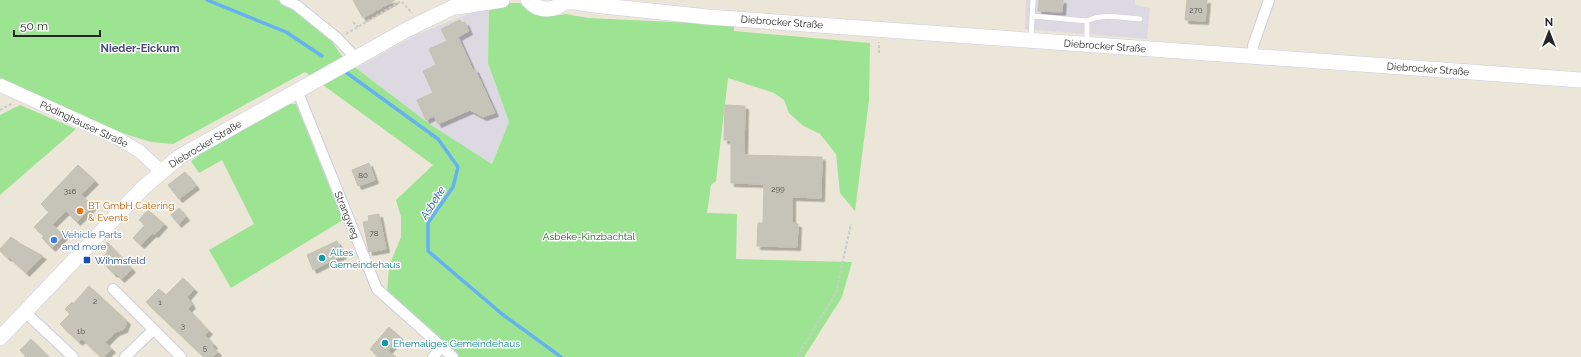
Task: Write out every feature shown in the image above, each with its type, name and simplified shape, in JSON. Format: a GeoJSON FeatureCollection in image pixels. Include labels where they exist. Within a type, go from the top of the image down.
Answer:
{"type":"FeatureCollection","features":[{"type":"Feature","properties":{"kind":"main road","name":"Diebrocker Straße"},"geometry":{"type":"LineString","coordinates":[[0,338],[121,210],[161,171],[179,157],[297,90],[420,23],[468,0]]}},
{"type":"Feature","properties":{"kind":"main road","name":"Diebrocker Straße"},"geometry":{"type":"LineString","coordinates":[[454,8],[502,0]]}},
{"type":"Feature","properties":{"kind":"main road"},"geometry":{"type":"LineString","coordinates":[[528,0],[531,4],[539,8],[548,9],[556,7],[564,1]]}},
{"type":"Feature","properties":{"kind":"main road","name":"Diebrocker Straße"},"geometry":{"type":"LineString","coordinates":[[605,0],[629,8]]}},
{"type":"Feature","properties":{"kind":"main road","name":"Diebrocker Straße"},"geometry":{"type":"LineString","coordinates":[[564,1],[708,17],[1581,80]]}},
{"type":"Feature","properties":{"kind":"street"},"geometry":{"type":"LineString","coordinates":[[285,0],[297,3],[337,38],[356,58]]}},
{"type":"Feature","properties":{"kind":"street"},"geometry":{"type":"LineString","coordinates":[[1252,57],[1253,46],[1269,0]]}},
{"type":"Feature","properties":{"kind":"street","name":"Pödinghauser Straße"},"geometry":{"type":"LineString","coordinates":[[0,85],[119,139],[139,151],[161,171]]}},
{"type":"Feature","properties":{"kind":"street","name":"Strangweg"},"geometry":{"type":"LineString","coordinates":[[297,90],[377,289],[453,357]]}},
{"type":"Feature","properties":{"kind":"street"},"geometry":{"type":"LineString","coordinates":[[113,289],[182,357]]}},
{"type":"Feature","properties":{"kind":"street"},"geometry":{"type":"LineString","coordinates":[[25,312],[73,357]]}},
{"type":"Feature","properties":{"kind":"street"},"geometry":{"type":"LineString","coordinates":[[125,357],[153,330]]}},
{"type":"Feature","properties":{"kind":"street"},"geometry":{"type":"LineString","coordinates":[[433,357],[441,347]]}},
{"type":"Feature","properties":{"kind":"lane"},"geometry":{"type":"LineString","coordinates":[[1031,40],[1033,0]]}},
{"type":"Feature","properties":{"kind":"lane"},"geometry":{"type":"LineString","coordinates":[[1033,16],[1087,20],[1102,16],[1140,19]]}},
{"type":"Feature","properties":{"kind":"lane"},"geometry":{"type":"LineString","coordinates":[[1087,20],[1087,44]]}},
{"type":"Feature","properties":{"kind":"path"},"geometry":{"type":"LineString","coordinates":[[337,38],[400,1],[412,14]]}},
{"type":"Feature","properties":{"kind":"path"},"geometry":{"type":"LineString","coordinates":[[353,22],[358,27]]}},
{"type":"Feature","properties":{"kind":"path"},"geometry":{"type":"LineString","coordinates":[[797,357],[836,293],[851,224]]}},
{"type":"Feature","properties":{"kind":"shaded area"},"geometry":{"type":"Polygon","coordinates":[[[1026,0],[1135,0],[1135,5],[1150,8],[1147,39],[1025,29],[1026,0]]]}},
{"type":"Feature","properties":{"kind":"shaded area"},"geometry":{"type":"Polygon","coordinates":[[[489,6],[488,63],[509,122],[492,164],[431,125],[356,68],[418,34],[489,6]]]}},
{"type":"Feature","properties":{"kind":"green space","name":"Asbeke-Kinzbachtal"},"geometry":{"type":"Polygon","coordinates":[[[0,0],[277,0],[314,15],[341,55],[356,68],[431,125],[492,164],[509,122],[488,63],[489,6],[500,3],[520,3],[535,15],[553,16],[566,14],[588,18],[734,25],[734,31],[870,43],[869,100],[855,211],[840,193],[836,154],[820,134],[802,125],[789,113],[784,100],[774,93],[728,78],[716,181],[711,185],[707,213],[737,214],[736,259],[852,262],[842,297],[804,357],[457,357],[387,294],[389,266],[401,237],[401,217],[396,200],[433,165],[305,72],[173,144],[151,142],[107,130],[0,80],[0,0]]]}},
{"type":"Feature","properties":{"kind":"green space"},"geometry":{"type":"Polygon","coordinates":[[[288,104],[296,104],[343,220],[231,288],[209,250],[254,224],[222,160],[199,173],[191,161],[202,153],[288,104]]]}},
{"type":"Feature","properties":{"kind":"green space"},"geometry":{"type":"Polygon","coordinates":[[[20,105],[76,129],[0,195],[0,115],[20,105]]]}},
{"type":"Feature","properties":{"kind":"building"},"geometry":{"type":"Polygon","coordinates":[[[353,0],[395,0],[363,18],[353,0]]]}},
{"type":"Feature","properties":{"kind":"building"},"geometry":{"type":"Polygon","coordinates":[[[1039,0],[1063,0],[1062,12],[1038,11],[1039,0]]]}},
{"type":"Feature","properties":{"kind":"building"},"geometry":{"type":"Polygon","coordinates":[[[1187,0],[1207,0],[1205,21],[1185,20],[1187,0]]]}},
{"type":"Feature","properties":{"kind":"building"},"geometry":{"type":"Polygon","coordinates":[[[460,20],[462,23],[465,22],[469,31],[458,37],[473,70],[475,69],[495,113],[483,117],[470,110],[438,124],[434,116],[426,120],[417,100],[433,93],[423,71],[436,65],[429,49],[447,41],[441,29],[460,20]]]}},
{"type":"Feature","properties":{"kind":"building"},"geometry":{"type":"Polygon","coordinates":[[[725,105],[745,106],[744,155],[822,157],[821,198],[792,197],[792,223],[798,224],[797,247],[757,246],[758,223],[763,223],[764,184],[731,183],[731,140],[724,140],[725,105]]]}},
{"type":"Feature","properties":{"kind":"building"},"geometry":{"type":"Polygon","coordinates":[[[369,163],[375,180],[358,186],[352,170],[369,163]]]}},
{"type":"Feature","properties":{"kind":"building"},"geometry":{"type":"Polygon","coordinates":[[[78,165],[95,181],[81,195],[93,206],[77,222],[66,211],[52,225],[64,236],[52,248],[42,238],[44,236],[34,227],[49,212],[41,204],[78,165]]]}},
{"type":"Feature","properties":{"kind":"building"},"geometry":{"type":"Polygon","coordinates":[[[185,172],[196,186],[179,199],[168,185],[185,172]]]}},
{"type":"Feature","properties":{"kind":"building"},"geometry":{"type":"Polygon","coordinates":[[[179,208],[186,217],[178,224],[171,215],[179,208]]]}},
{"type":"Feature","properties":{"kind":"building"},"geometry":{"type":"Polygon","coordinates":[[[148,210],[164,224],[155,234],[153,233],[141,245],[133,238],[145,225],[139,220],[148,210]]]}},
{"type":"Feature","properties":{"kind":"building"},"geometry":{"type":"Polygon","coordinates":[[[379,214],[386,249],[369,252],[363,222],[369,221],[368,216],[379,214]]]}},
{"type":"Feature","properties":{"kind":"building"},"geometry":{"type":"Polygon","coordinates":[[[11,237],[43,256],[26,273],[9,257],[8,258],[0,251],[0,249],[11,237]]]}},
{"type":"Feature","properties":{"kind":"building","name":"Altes Gemeindehaus"},"geometry":{"type":"Polygon","coordinates":[[[337,241],[343,255],[313,270],[307,255],[337,241]]]}},
{"type":"Feature","properties":{"kind":"building"},"geometry":{"type":"Polygon","coordinates":[[[107,242],[132,269],[121,279],[115,273],[114,274],[100,259],[107,253],[107,242]]]}},
{"type":"Feature","properties":{"kind":"building"},"geometry":{"type":"Polygon","coordinates":[[[183,278],[194,289],[187,297],[192,305],[188,309],[209,331],[205,335],[214,345],[212,347],[218,352],[213,357],[204,357],[146,302],[159,289],[166,295],[183,278]]]}},
{"type":"Feature","properties":{"kind":"building"},"geometry":{"type":"Polygon","coordinates":[[[89,286],[127,321],[124,329],[116,332],[105,343],[112,349],[104,357],[101,357],[82,339],[79,342],[60,324],[70,314],[65,309],[72,302],[73,304],[89,286]]]}},
{"type":"Feature","properties":{"kind":"building","name":"Ehemaliges Gemeindehaus"},"geometry":{"type":"Polygon","coordinates":[[[389,327],[400,337],[388,351],[396,357],[379,357],[370,349],[389,327]]]}},
{"type":"Feature","properties":{"kind":"building"},"geometry":{"type":"Polygon","coordinates":[[[31,339],[49,357],[26,357],[20,350],[31,339]]]}},
{"type":"Feature","properties":{"kind":"waterway","name":"Asbeke"},"geometry":{"type":"LineString","coordinates":[[207,0],[286,32],[322,56]]}},
{"type":"Feature","properties":{"kind":"waterway","name":"Asbeke"},"geometry":{"type":"LineString","coordinates":[[347,73],[438,139],[458,167],[453,187],[428,223],[428,251],[502,314],[561,357]]}},
{"type":"Feature","properties":{"kind":"place","name":"BT GmbH Catering & Events"},"geometry":{"type":"Point","coordinates":[80,211]}},
{"type":"Feature","properties":{"kind":"place","name":"Vehicle Parts and more"},"geometry":{"type":"Point","coordinates":[54,240]}},
{"type":"Feature","properties":{"kind":"place","name":"Altes Gemeindehaus"},"geometry":{"type":"Point","coordinates":[322,258]}},
{"type":"Feature","properties":{"kind":"place","name":"Wihmsfeld"},"geometry":{"type":"Point","coordinates":[87,260]}},
{"type":"Feature","properties":{"kind":"place","name":"Ehemaliges Gemeindehaus"},"geometry":{"type":"Point","coordinates":[385,343]}},
{"type":"Feature","properties":{"kind":"district","name":"Nieder-Eickum"},"geometry":{"type":"Point","coordinates":[140,48]}}]}
